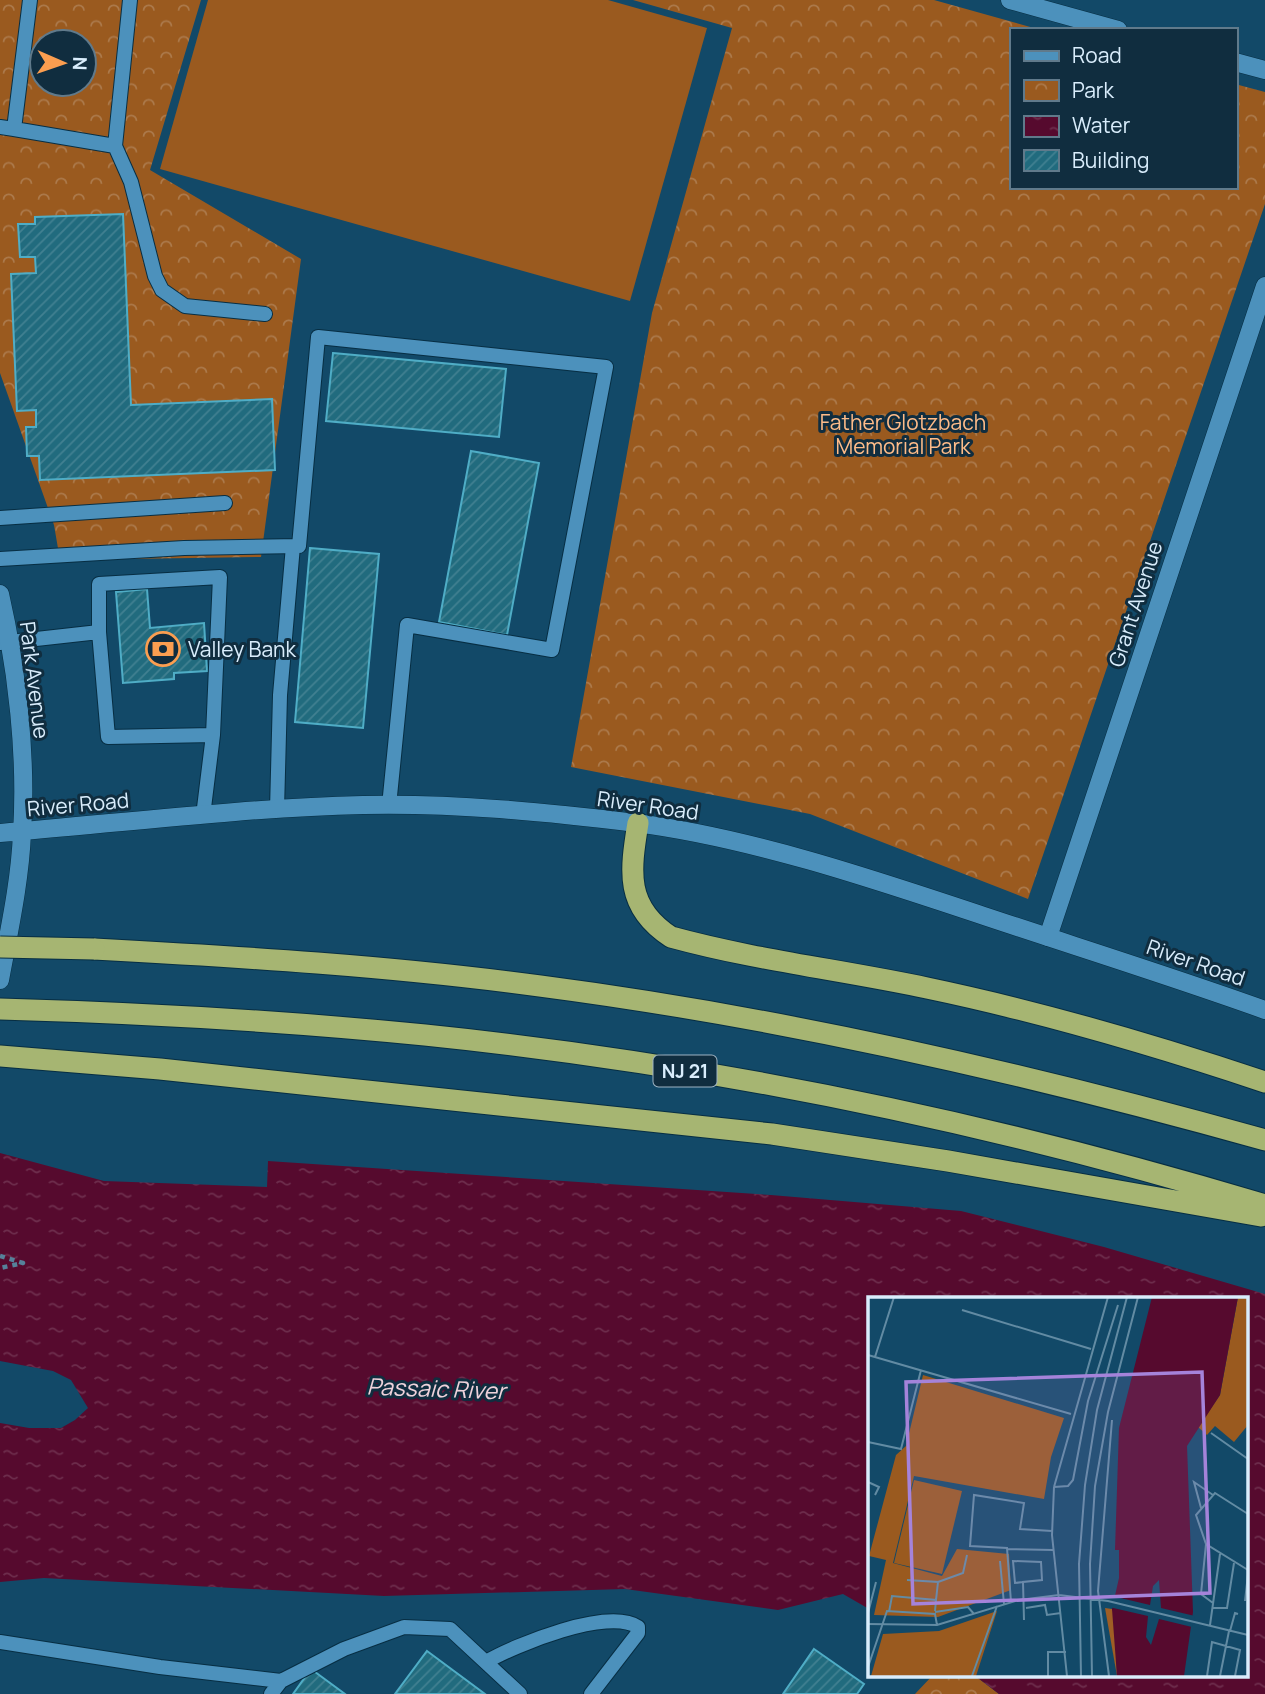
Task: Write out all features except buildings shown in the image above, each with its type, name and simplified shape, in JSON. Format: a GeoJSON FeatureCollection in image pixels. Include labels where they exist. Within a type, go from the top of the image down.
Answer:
{"type":"FeatureCollection","features":[{"type":"Feature","properties":{"kind":"highway"},"geometry":{"type":"LineString","coordinates":[[638,823],[632,861],[633,884],[639,908],[654,926],[671,937],[929,988],[1035,1013],[1265,1082]]}},
{"type":"Feature","properties":{"kind":"highway"},"geometry":{"type":"LineString","coordinates":[[0,947],[94,949],[313,962],[433,973],[644,1001],[844,1036],[963,1061],[1068,1086],[1265,1140]]}},
{"type":"Feature","properties":{"kind":"highway","name":"NJ 21"},"geometry":{"type":"LineString","coordinates":[[0,1009],[308,1024],[427,1035],[635,1063],[805,1093],[950,1123],[1053,1147],[1265,1205]]}},
{"type":"Feature","properties":{"kind":"highway"},"geometry":{"type":"LineString","coordinates":[[0,1056],[160,1069],[772,1134],[935,1159],[1265,1217]]}},
{"type":"Feature","properties":{"kind":"street"},"geometry":{"type":"LineString","coordinates":[[1010,0],[1111,28]]}},
{"type":"Feature","properties":{"kind":"street"},"geometry":{"type":"LineString","coordinates":[[1237,63],[1265,70]]}},
{"type":"Feature","properties":{"kind":"street","name":"Grant Avenue"},"geometry":{"type":"LineString","coordinates":[[1048,937],[1265,286]]}},
{"type":"Feature","properties":{"kind":"street","name":"Park Avenue"},"geometry":{"type":"LineString","coordinates":[[0,594],[4,643],[22,755],[23,831],[15,901],[0,980]]}},
{"type":"Feature","properties":{"kind":"street","name":"River Road"},"geometry":{"type":"LineString","coordinates":[[0,833],[277,810],[389,806],[507,810],[638,823],[787,855],[1159,972],[1265,1010]]}},
{"type":"Feature","properties":{"kind":"lane"},"geometry":{"type":"LineString","coordinates":[[30,0],[7,128],[116,146]]}},
{"type":"Feature","properties":{"kind":"lane"},"geometry":{"type":"LineString","coordinates":[[130,0],[116,146],[131,182],[155,276],[162,290],[186,306],[265,314]]}},
{"type":"Feature","properties":{"kind":"lane"},"geometry":{"type":"LineString","coordinates":[[0,559],[184,548],[299,546],[318,337],[606,367],[552,650],[407,625],[389,806]]}},
{"type":"Feature","properties":{"kind":"lane"},"geometry":{"type":"LineString","coordinates":[[0,518],[225,502]]}},
{"type":"Feature","properties":{"kind":"lane"},"geometry":{"type":"LineString","coordinates":[[277,810],[280,695],[293,546]]}},
{"type":"Feature","properties":{"kind":"lane"},"geometry":{"type":"LineString","coordinates":[[203,816],[213,734],[220,577],[99,584],[99,632],[108,737],[213,734]]}},
{"type":"Feature","properties":{"kind":"lane"},"geometry":{"type":"LineString","coordinates":[[4,643],[99,632]]}},
{"type":"Feature","properties":{"kind":"lane"},"geometry":{"type":"LineString","coordinates":[[485,1662],[505,1651],[585,1624],[631,1623],[639,1627],[638,1633],[591,1694]]}},
{"type":"Feature","properties":{"kind":"lane"},"geometry":{"type":"LineString","coordinates":[[271,1694],[281,1681],[344,1649],[404,1628],[450,1629],[520,1694]]}},
{"type":"Feature","properties":{"kind":"lane"},"geometry":{"type":"LineString","coordinates":[[0,1642],[160,1667],[281,1681]]}},
{"type":"Feature","properties":{"kind":"path"},"geometry":{"type":"LineString","coordinates":[[0,1256],[23,1263],[0,1268]]}},
{"type":"Feature","properties":{"kind":"green space"},"geometry":{"type":"Polygon","coordinates":[[[0,0],[201,0],[150,170],[301,259],[261,557],[60,560],[54,525],[0,373],[0,0]]]}},
{"type":"Feature","properties":{"kind":"green space"},"geometry":{"type":"Polygon","coordinates":[[[208,0],[608,0],[707,28],[630,301],[160,169],[208,0]]]}},
{"type":"Feature","properties":{"kind":"green space","name":"Father Glotzbach Memorial Park"},"geometry":{"type":"Polygon","coordinates":[[[633,0],[934,0],[1034,28],[1010,28],[1010,189],[1237,189],[1237,85],[1265,92],[1265,204],[1028,899],[810,814],[571,767],[652,313],[732,28],[633,0]]]}},
{"type":"Feature","properties":{"kind":"green space"},"geometry":{"type":"Polygon","coordinates":[[[932,1676],[975,1676],[999,1694],[915,1694],[932,1676]]]}},
{"type":"Feature","properties":{"kind":"water","name":"Passaic River"},"geometry":{"type":"Polygon","coordinates":[[[0,1153],[104,1181],[267,1187],[268,1161],[771,1195],[961,1211],[1104,1247],[1265,1294],[1265,1694],[999,1694],[975,1676],[1248,1676],[1248,1297],[868,1297],[868,1608],[843,1594],[778,1610],[625,1589],[384,1596],[44,1578],[0,1582],[0,1153]]]}},
{"type":"Feature","properties":{"kind":"pier"},"geometry":{"type":"Polygon","coordinates":[[[0,1361],[53,1371],[71,1380],[88,1408],[61,1428],[29,1428],[0,1423],[0,1361]]]}},
{"type":"Feature","properties":{"kind":"place","name":"Valley Bank"},"geometry":{"type":"Point","coordinates":[163,649]}}]}
